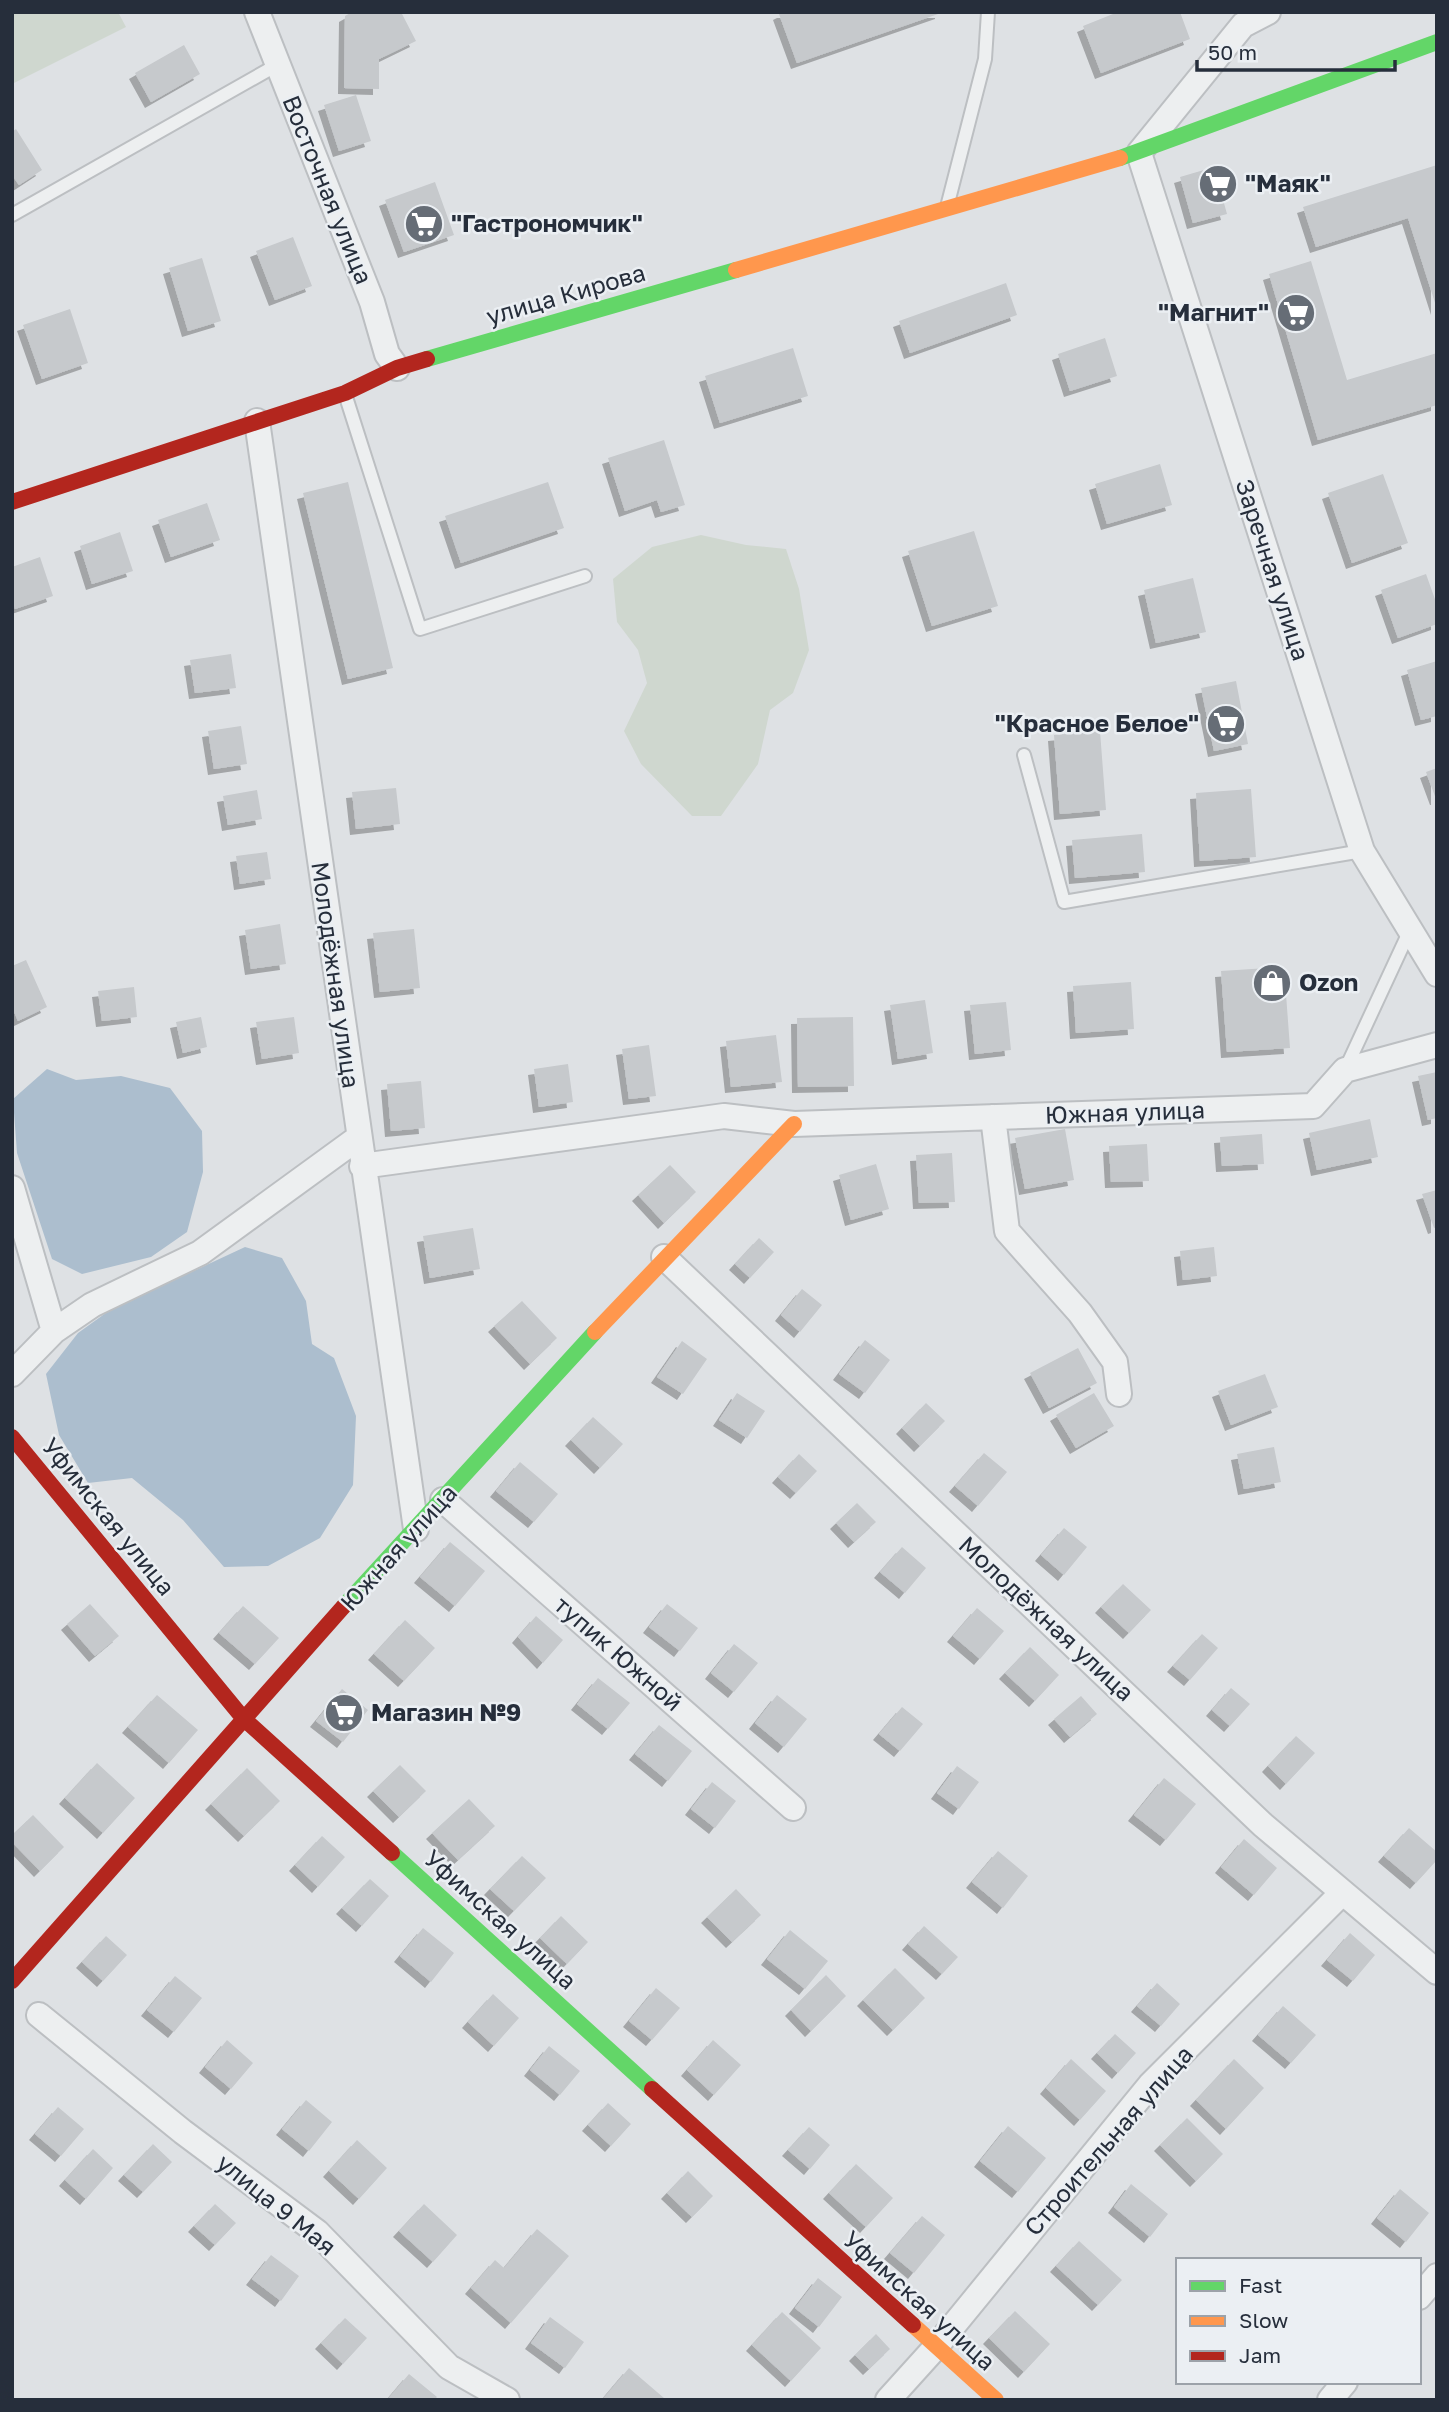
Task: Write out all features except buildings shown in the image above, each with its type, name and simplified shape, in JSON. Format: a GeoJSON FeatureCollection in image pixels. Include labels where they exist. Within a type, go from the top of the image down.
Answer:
{"type":"FeatureCollection","features":[{"type":"Feature","properties":{"kind":"street","name":"Восточная улица"},"geometry":{"type":"LineString","coordinates":[[257,12],[372,302],[387,354],[397,368]]}},
{"type":"Feature","properties":{"kind":"street"},"geometry":{"type":"LineString","coordinates":[[1139,153],[1243,25],[1268,12]]}},
{"type":"Feature","properties":{"kind":"street","name":"улица Кирова"},"geometry":{"type":"LineString","coordinates":[[12,502],[345,393],[397,368],[1139,153],[1437,42]]}},
{"type":"Feature","properties":{"kind":"street","name":"Заречная улица"},"geometry":{"type":"LineString","coordinates":[[1139,153],[1362,851],[1437,974]]}},
{"type":"Feature","properties":{"kind":"street","name":"Молодёжная улица"},"geometry":{"type":"LineString","coordinates":[[257,421],[416,1529]]}},
{"type":"Feature","properties":{"kind":"street"},"geometry":{"type":"LineString","coordinates":[[1345,1070],[1437,1045]]}},
{"type":"Feature","properties":{"kind":"street","name":"Южная улица"},"geometry":{"type":"LineString","coordinates":[[362,1166],[724,1116],[794,1124],[1313,1106],[1345,1070]]}},
{"type":"Feature","properties":{"kind":"street"},"geometry":{"type":"LineString","coordinates":[[993,1117],[1007,1231],[1080,1313],[1115,1362],[1119,1394]]}},
{"type":"Feature","properties":{"kind":"street","name":"Южная улица"},"geometry":{"type":"LineString","coordinates":[[12,1980],[243,1718],[664,1257],[794,1124]]}},
{"type":"Feature","properties":{"kind":"street"},"geometry":{"type":"LineString","coordinates":[[12,1374],[54,1331],[92,1305],[200,1253],[358,1138]]}},
{"type":"Feature","properties":{"kind":"street"},"geometry":{"type":"LineString","coordinates":[[12,1188],[54,1331]]}},
{"type":"Feature","properties":{"kind":"street","name":"Молодёжная улица"},"geometry":{"type":"LineString","coordinates":[[664,1257],[1263,1825],[1437,1972]]}},
{"type":"Feature","properties":{"kind":"street","name":"Уфимская улица"},"geometry":{"type":"LineString","coordinates":[[12,1437],[243,1718],[935,2348],[996,2400]]}},
{"type":"Feature","properties":{"kind":"street","name":"тупик Южной"},"geometry":{"type":"LineString","coordinates":[[443,1500],[793,1808]]}},
{"type":"Feature","properties":{"kind":"street","name":"Строительная улица"},"geometry":{"type":"LineString","coordinates":[[888,2400],[935,2348],[1150,2085],[1342,1893]]}},
{"type":"Feature","properties":{"kind":"street","name":"улица 9 Мая"},"geometry":{"type":"LineString","coordinates":[[38,2015],[183,2132],[317,2232],[449,2367],[507,2400]]}},
{"type":"Feature","properties":{"kind":"street"},"geometry":{"type":"LineString","coordinates":[[1421,2295],[1437,2276]]}},
{"type":"Feature","properties":{"kind":"street"},"geometry":{"type":"LineString","coordinates":[[1330,2400],[1343,2384]]}},
{"type":"Feature","properties":{"kind":"lane"},"geometry":{"type":"LineString","coordinates":[[947,208],[985,59],[988,12]]}},
{"type":"Feature","properties":{"kind":"lane"},"geometry":{"type":"LineString","coordinates":[[12,215],[277,65]]}},
{"type":"Feature","properties":{"kind":"lane"},"geometry":{"type":"LineString","coordinates":[[345,393],[420,629],[585,576]]}},
{"type":"Feature","properties":{"kind":"lane"},"geometry":{"type":"LineString","coordinates":[[1024,755],[1064,902],[1362,851]]}},
{"type":"Feature","properties":{"kind":"lane"},"geometry":{"type":"LineString","coordinates":[[1345,1070],[1410,930]]}},
{"type":"Feature","properties":{"kind":"shaded area"},"geometry":{"type":"Polygon","coordinates":[[[12,12],[118,12],[126,27],[12,84],[12,12]]]}},
{"type":"Feature","properties":{"kind":"shaded area"},"geometry":{"type":"Polygon","coordinates":[[[701,535],[746,545],[786,549],[799,589],[809,650],[793,693],[770,710],[758,764],[721,816],[692,816],[641,764],[624,731],[647,683],[638,650],[617,622],[613,579],[652,547],[701,535]]]}},
{"type":"Feature","properties":{"kind":"water"},"geometry":{"type":"Polygon","coordinates":[[[47,1069],[76,1080],[121,1076],[170,1088],[202,1131],[203,1172],[187,1232],[151,1257],[82,1274],[52,1259],[17,1153],[13,1099],[47,1069]]]}},
{"type":"Feature","properties":{"kind":"water"},"geometry":{"type":"Polygon","coordinates":[[[245,1247],[282,1258],[306,1301],[312,1344],[334,1358],[356,1416],[353,1485],[320,1538],[268,1566],[224,1567],[183,1520],[132,1478],[88,1483],[59,1435],[46,1374],[78,1333],[110,1310],[245,1247]]]}},
{"type":"Feature","properties":{"kind":"traffic: fast"},"geometry":{"type":"LineString","coordinates":[[1120,158],[1437,42]]}},
{"type":"Feature","properties":{"kind":"traffic: fast"},"geometry":{"type":"LineString","coordinates":[[427,359],[736,270]]}},
{"type":"Feature","properties":{"kind":"traffic: fast"},"geometry":{"type":"LineString","coordinates":[[344,1606],[595,1332]]}},
{"type":"Feature","properties":{"kind":"traffic: fast"},"geometry":{"type":"LineString","coordinates":[[392,1853],[652,2089]]}},
{"type":"Feature","properties":{"kind":"traffic: slow"},"geometry":{"type":"LineString","coordinates":[[736,270],[1120,158]]}},
{"type":"Feature","properties":{"kind":"traffic: slow"},"geometry":{"type":"LineString","coordinates":[[595,1332],[794,1124]]}},
{"type":"Feature","properties":{"kind":"traffic: slow"},"geometry":{"type":"LineString","coordinates":[[913,2325],[996,2400]]}},
{"type":"Feature","properties":{"kind":"traffic: jam"},"geometry":{"type":"LineString","coordinates":[[12,502],[345,393],[397,368],[427,359]]}},
{"type":"Feature","properties":{"kind":"traffic: jam"},"geometry":{"type":"LineString","coordinates":[[12,1437],[243,1718],[392,1853]]}},
{"type":"Feature","properties":{"kind":"traffic: jam"},"geometry":{"type":"LineString","coordinates":[[12,1981],[344,1606]]}},
{"type":"Feature","properties":{"kind":"traffic: jam"},"geometry":{"type":"LineString","coordinates":[[652,2089],[913,2325]]}},
{"type":"Feature","properties":{"kind":"place","name":"\"Маяк\""},"geometry":{"type":"Point","coordinates":[1218,184]}},
{"type":"Feature","properties":{"kind":"place","name":"\"Гастрономчик\""},"geometry":{"type":"Point","coordinates":[424,224]}},
{"type":"Feature","properties":{"kind":"place","name":"\"Магнит\""},"geometry":{"type":"Point","coordinates":[1296,313]}},
{"type":"Feature","properties":{"kind":"place","name":"\"Красное Белое\""},"geometry":{"type":"Point","coordinates":[1226,724]}},
{"type":"Feature","properties":{"kind":"place","name":"Ozon"},"geometry":{"type":"Point","coordinates":[1272,983]}},
{"type":"Feature","properties":{"kind":"place","name":"Магазин №9"},"geometry":{"type":"Point","coordinates":[344,1713]}}]}
